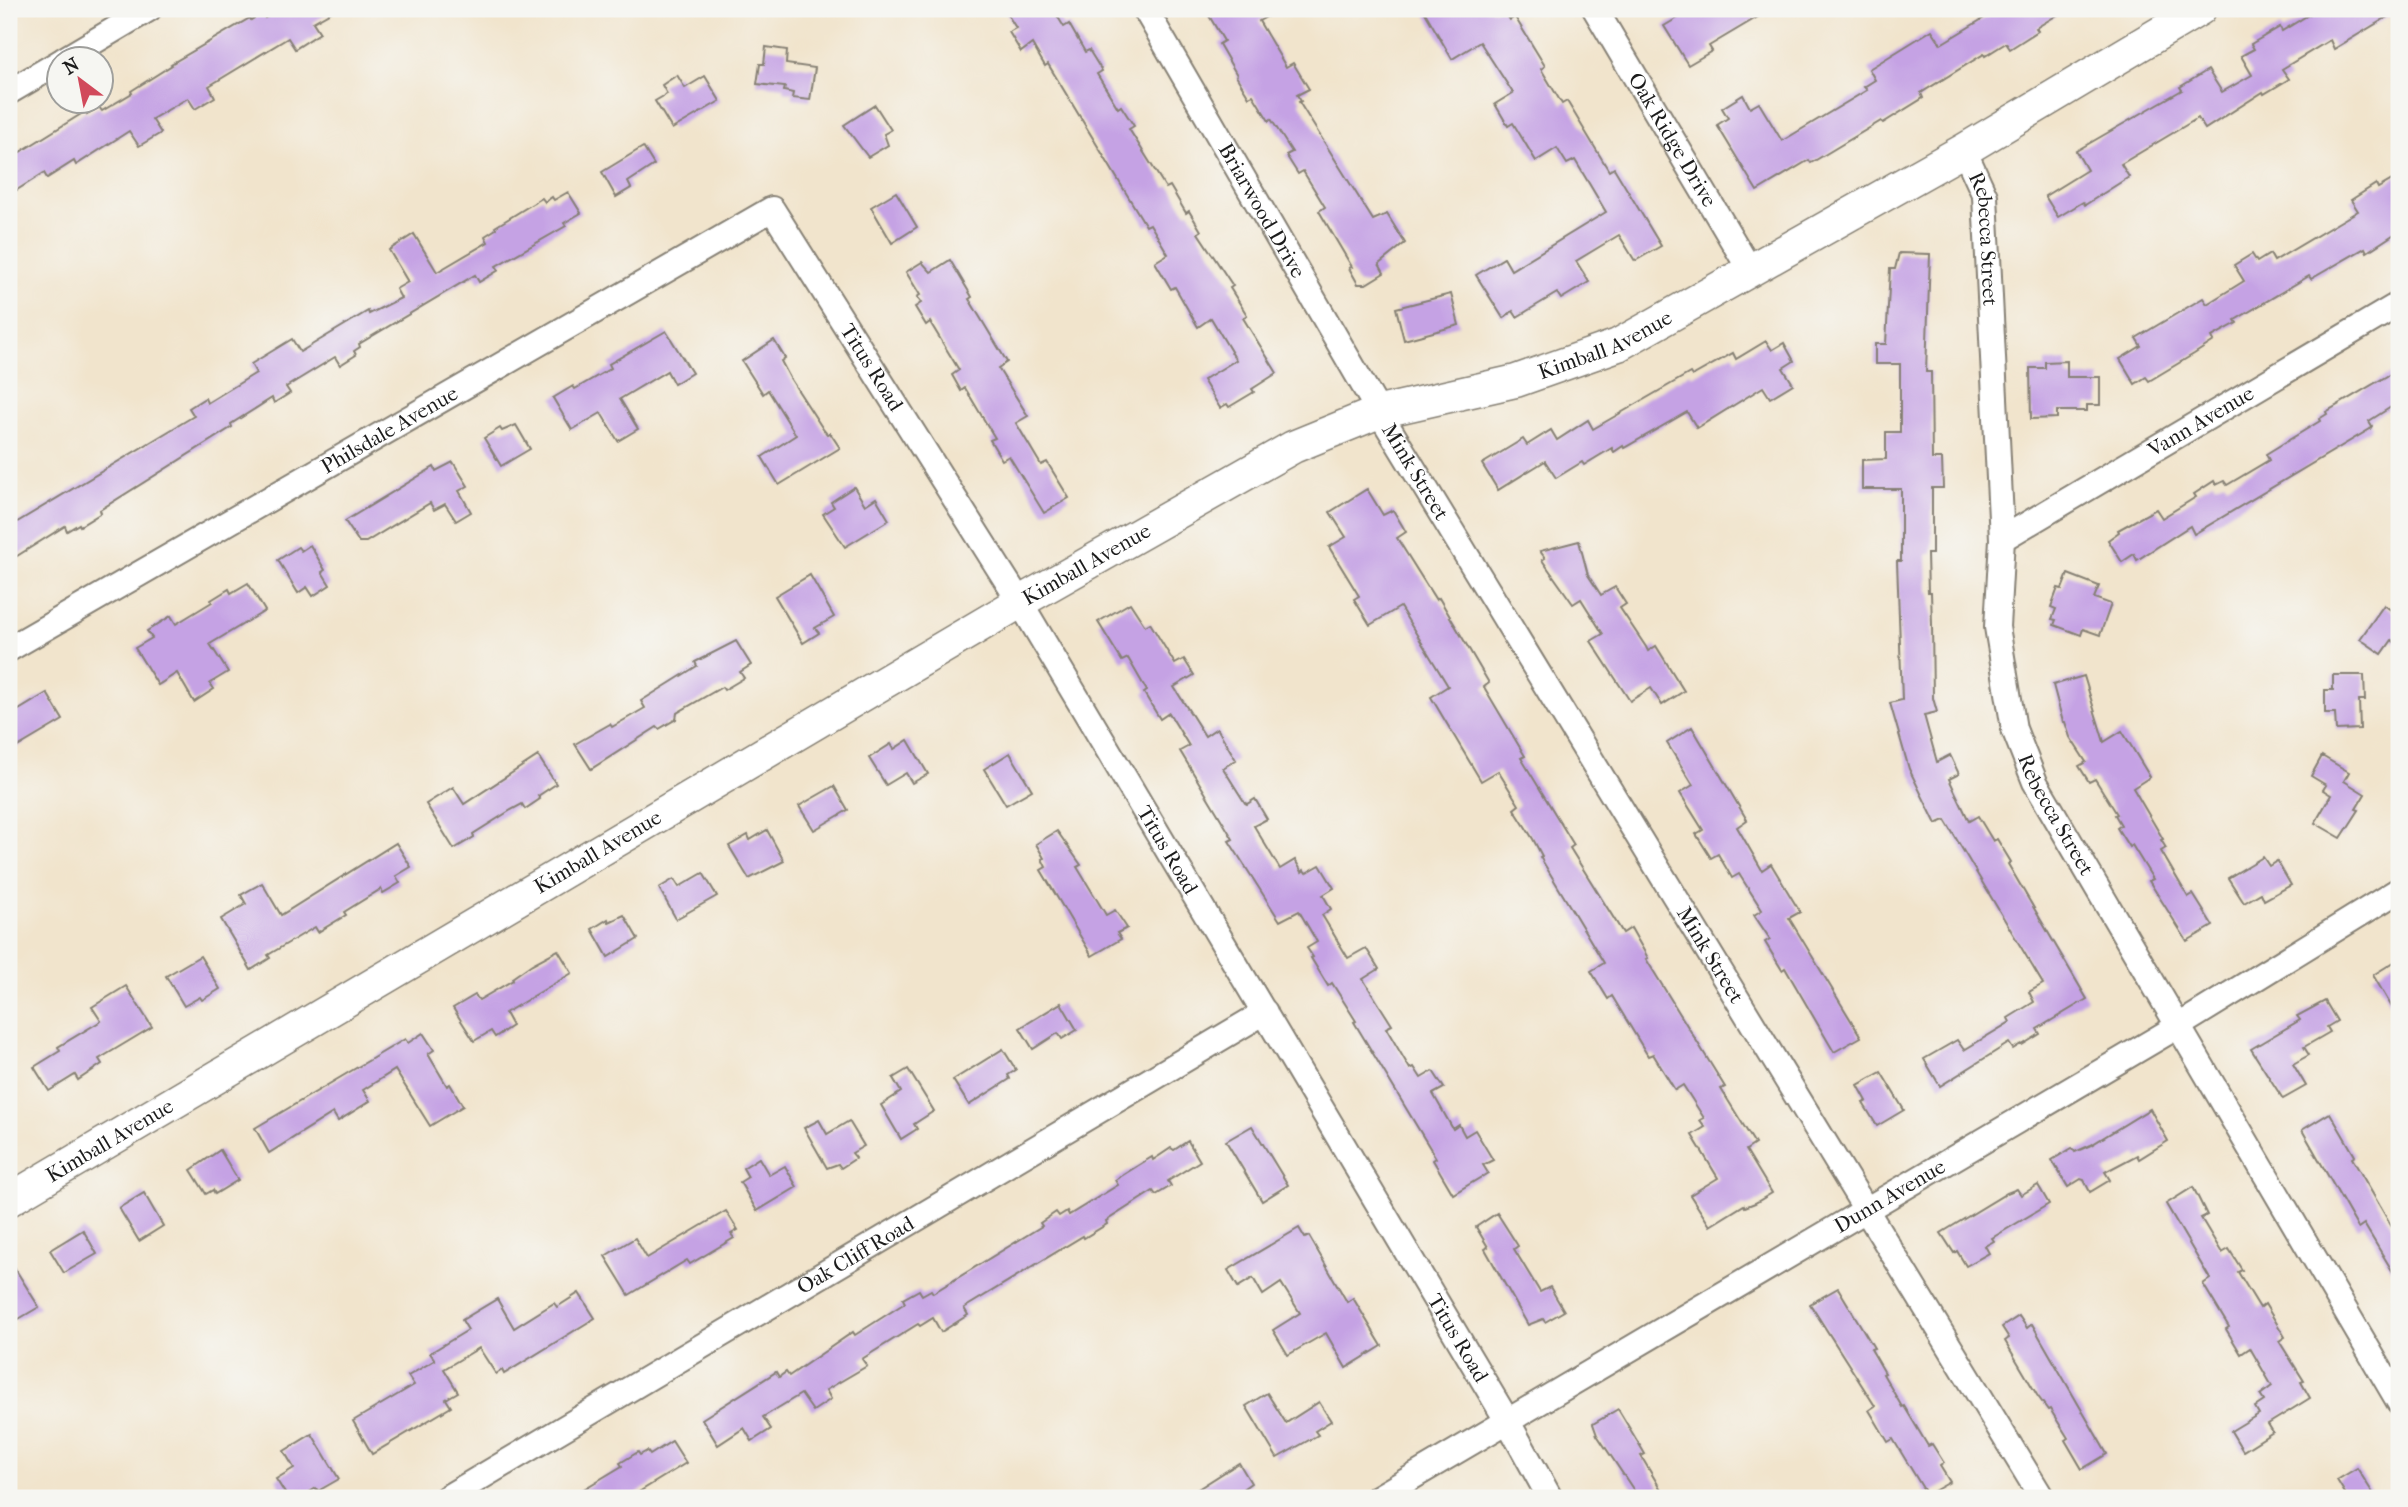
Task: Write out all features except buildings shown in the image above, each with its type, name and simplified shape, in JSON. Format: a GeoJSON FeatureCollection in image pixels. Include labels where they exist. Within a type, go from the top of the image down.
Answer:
{"type":"FeatureCollection","features":[{"type":"Feature","properties":{"kind":"street"},"geometry":{"type":"LineString","coordinates":[[86,46],[149,9]]}},
{"type":"Feature","properties":{"kind":"street","name":"Briarwood Drive"},"geometry":{"type":"LineString","coordinates":[[1144,9],[1379,412]]}},
{"type":"Feature","properties":{"kind":"street","name":"Oak Ridge Drive"},"geometry":{"type":"LineString","coordinates":[[1595,9],[1750,270]]}},
{"type":"Feature","properties":{"kind":"street","name":"Kimball Avenue"},"geometry":{"type":"LineString","coordinates":[[9,1200],[1020,602],[1293,447],[1379,412],[1516,381],[1618,345],[1964,150],[2200,9]]}},
{"type":"Feature","properties":{"kind":"street"},"geometry":{"type":"LineString","coordinates":[[11,85],[46,68]]}},
{"type":"Feature","properties":{"kind":"street","name":"Rebecca Street"},"geometry":{"type":"LineString","coordinates":[[1964,150],[1985,196],[2002,539],[1997,627],[2014,729],[2035,782],[2399,1402]]}},
{"type":"Feature","properties":{"kind":"street","name":"Titus Road"},"geometry":{"type":"LineString","coordinates":[[772,209],[1020,602],[1508,1422],[1550,1498]]}},
{"type":"Feature","properties":{"kind":"street","name":"Philsdale Avenue"},"geometry":{"type":"LineString","coordinates":[[9,649],[772,209]]}},
{"type":"Feature","properties":{"kind":"street","name":"Vann Avenue"},"geometry":{"type":"LineString","coordinates":[[2002,539],[2399,304]]}},
{"type":"Feature","properties":{"kind":"street","name":"Mink Street"},"geometry":{"type":"LineString","coordinates":[[1379,412],[2042,1498]]}},
{"type":"Feature","properties":{"kind":"street","name":"Dunn Avenue"},"geometry":{"type":"LineString","coordinates":[[1377,1498],[2180,1025],[2399,890]]}},
{"type":"Feature","properties":{"kind":"street","name":"Oak Cliff Road"},"geometry":{"type":"LineString","coordinates":[[446,1498],[1265,1012]]}}]}
